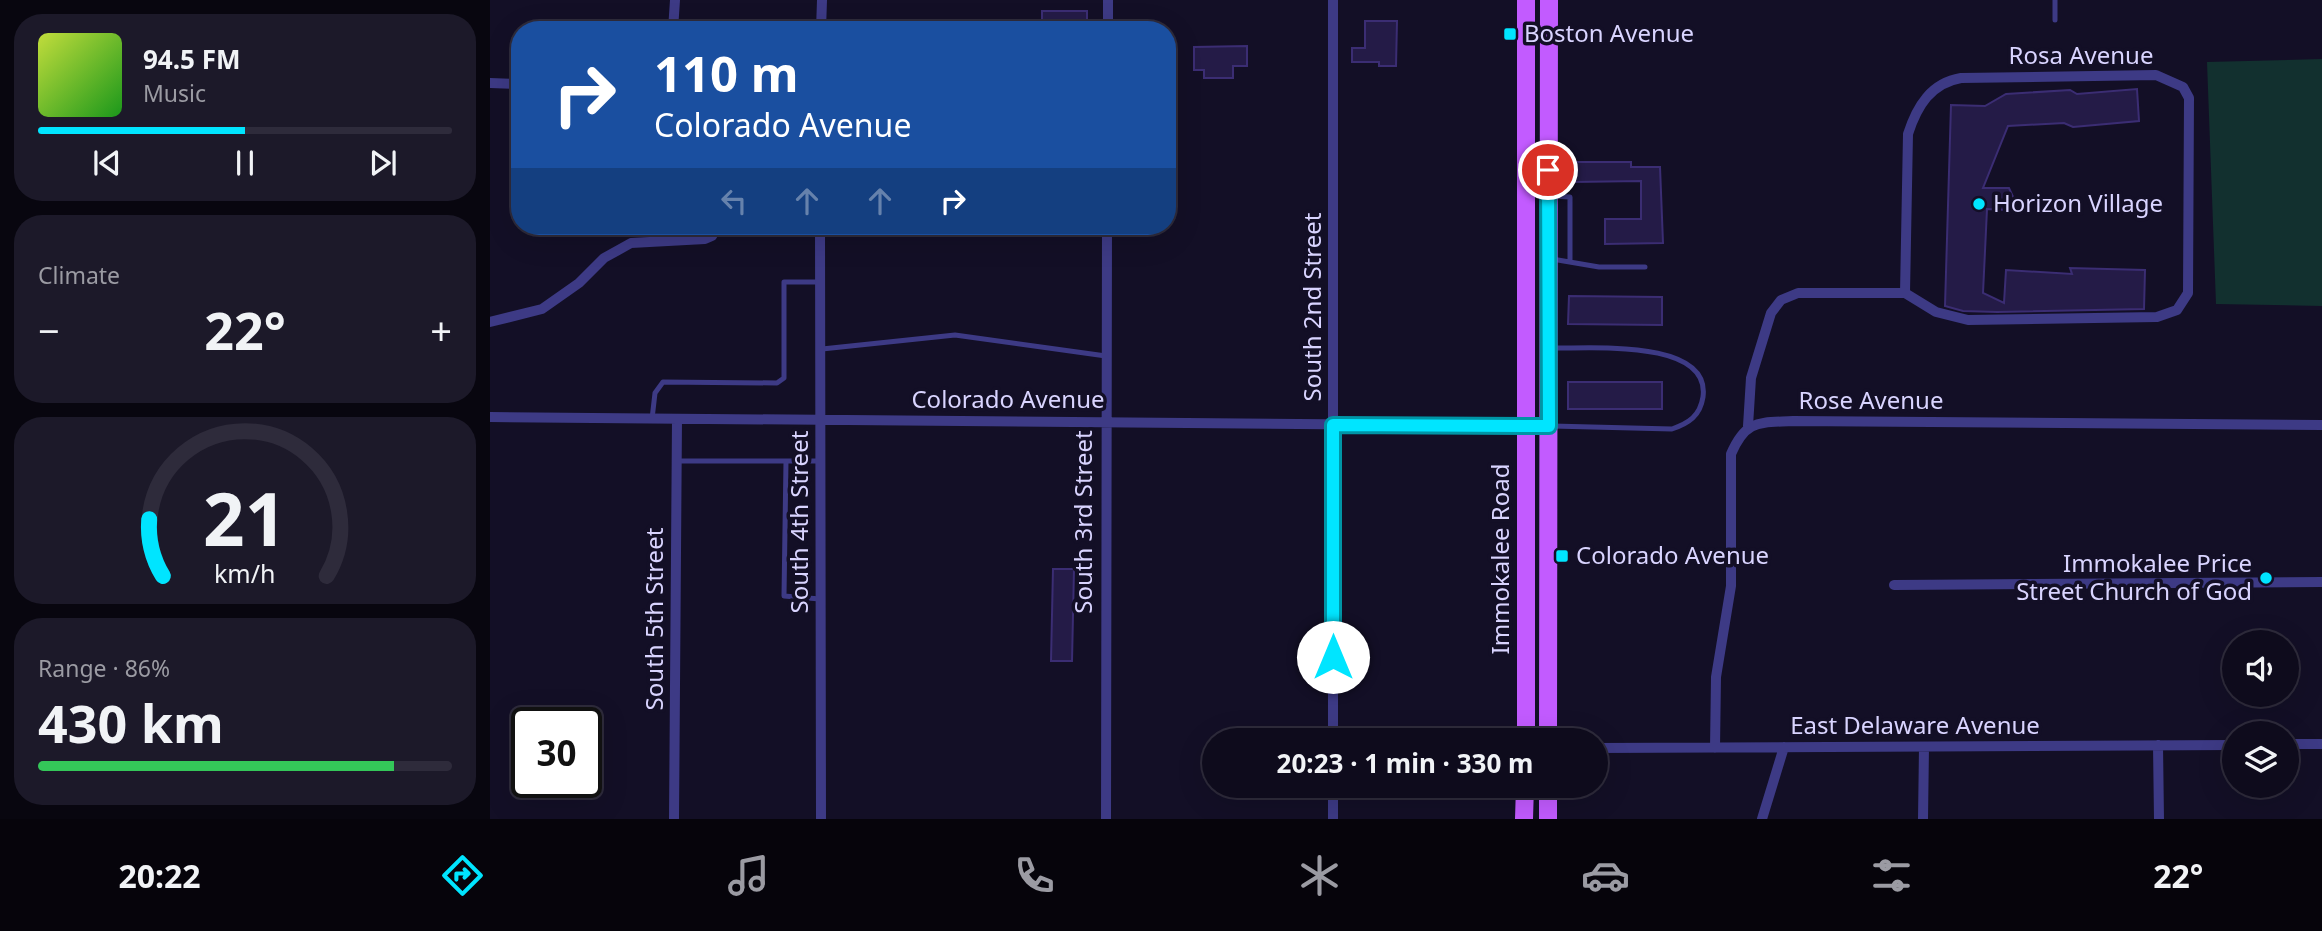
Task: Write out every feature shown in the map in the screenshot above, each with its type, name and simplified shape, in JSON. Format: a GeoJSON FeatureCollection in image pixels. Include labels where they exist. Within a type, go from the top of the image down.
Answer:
{"type":"FeatureCollection","features":[{"type":"Feature","properties":{"kind":"main road","name":"Immokalee Road"},"geometry":{"type":"LineString","coordinates":[[1526,0],[1526,728]]}},
{"type":"Feature","properties":{"kind":"main road","name":"Immokalee Road"},"geometry":{"type":"LineString","coordinates":[[1548,728],[1549,0]]}},
{"type":"Feature","properties":{"kind":"main road"},"geometry":{"type":"LineString","coordinates":[[1525,426],[1549,426]]}},
{"type":"Feature","properties":{"kind":"main road"},"geometry":{"type":"LineString","coordinates":[[1524,819],[1525,798]]}},
{"type":"Feature","properties":{"kind":"main road"},"geometry":{"type":"LineString","coordinates":[[1548,798],[1548,819]]}},
{"type":"Feature","properties":{"kind":"street"},"geometry":{"type":"LineString","coordinates":[[674,21],[675,0]]}},
{"type":"Feature","properties":{"kind":"street"},"geometry":{"type":"LineString","coordinates":[[821,21],[822,0]]}},
{"type":"Feature","properties":{"kind":"street"},"geometry":{"type":"LineString","coordinates":[[1108,0],[1108,21]]}},
{"type":"Feature","properties":{"kind":"street","name":"South 2nd Street"},"geometry":{"type":"LineString","coordinates":[[1333,0],[1333,728]]}},
{"type":"Feature","properties":{"kind":"street","name":"Rosa Avenue"},"geometry":{"type":"LineString","coordinates":[[2156,75],[2183,87],[2189,98],[2188,293],[2177,310],[2157,317],[1968,320],[1936,312],[1905,293],[1908,134],[1915,113],[1928,93],[1950,80],[1961,78],[2156,75]]}},
{"type":"Feature","properties":{"kind":"street"},"geometry":{"type":"LineString","coordinates":[[490,83],[511,83]]}},
{"type":"Feature","properties":{"kind":"street"},"geometry":{"type":"LineString","coordinates":[[490,322],[542,309],[579,283],[604,258],[631,243],[705,239],[713,235]]}},
{"type":"Feature","properties":{"kind":"street","name":"South 4th Street"},"geometry":{"type":"LineString","coordinates":[[820,235],[821,819]]}},
{"type":"Feature","properties":{"kind":"street","name":"South 3rd Street"},"geometry":{"type":"LineString","coordinates":[[1106,819],[1107,235]]}},
{"type":"Feature","properties":{"kind":"street"},"geometry":{"type":"LineString","coordinates":[[1715,748],[1716,677],[1731,593],[1731,454],[1739,436],[1748,426],[1751,378],[1771,313],[1781,300],[1798,293],[1905,293]]}},
{"type":"Feature","properties":{"kind":"street","name":"Colorado Avenue"},"geometry":{"type":"LineString","coordinates":[[490,417],[1525,426]]}},
{"type":"Feature","properties":{"kind":"street","name":"South 5th Street"},"geometry":{"type":"LineString","coordinates":[[674,819],[677,419]]}},
{"type":"Feature","properties":{"kind":"street","name":"Rose Avenue"},"geometry":{"type":"LineString","coordinates":[[1748,426],[1793,421],[2322,425]]}},
{"type":"Feature","properties":{"kind":"street"},"geometry":{"type":"LineString","coordinates":[[1894,585],[2322,582]]}},
{"type":"Feature","properties":{"kind":"street"},"geometry":{"type":"LineString","coordinates":[[2299,744],[2322,744]]}},
{"type":"Feature","properties":{"kind":"street"},"geometry":{"type":"LineString","coordinates":[[2158,745],[2159,819]]}},
{"type":"Feature","properties":{"kind":"street","name":"East Delaware Avenue"},"geometry":{"type":"LineString","coordinates":[[1608,748],[2222,745]]}},
{"type":"Feature","properties":{"kind":"street"},"geometry":{"type":"LineString","coordinates":[[1762,819],[1784,747]]}},
{"type":"Feature","properties":{"kind":"street"},"geometry":{"type":"LineString","coordinates":[[1923,819],[1924,747]]}},
{"type":"Feature","properties":{"kind":"street"},"geometry":{"type":"LineString","coordinates":[[1332,819],[1333,798]]}},
{"type":"Feature","properties":{"kind":"lane"},"geometry":{"type":"LineString","coordinates":[[2055,0],[2055,20]]}},
{"type":"Feature","properties":{"kind":"lane"},"geometry":{"type":"LineString","coordinates":[[1548,196],[1570,197],[1570,261]]}},
{"type":"Feature","properties":{"kind":"lane"},"geometry":{"type":"LineString","coordinates":[[1548,258],[1599,267],[1645,267]]}},
{"type":"Feature","properties":{"kind":"lane"},"geometry":{"type":"LineString","coordinates":[[652,419],[655,393],[663,382],[777,383],[784,378],[784,282],[820,282]]}},
{"type":"Feature","properties":{"kind":"lane"},"geometry":{"type":"LineString","coordinates":[[821,349],[955,335],[1106,356]]}},
{"type":"Feature","properties":{"kind":"lane"},"geometry":{"type":"LineString","coordinates":[[1549,348],[1656,350],[1698,372],[1703,388],[1698,414],[1685,425],[1672,429],[1549,426]]}},
{"type":"Feature","properties":{"kind":"lane"},"geometry":{"type":"LineString","coordinates":[[676,460],[821,461]]}},
{"type":"Feature","properties":{"kind":"lane"},"geometry":{"type":"LineString","coordinates":[[786,461],[784,596],[821,599]]}},
{"type":"Feature","properties":{"kind":"green space"},"geometry":{"type":"Polygon","coordinates":[[[2322,59],[2322,306],[2216,304],[2207,62],[2322,59]]]}},
{"type":"Feature","properties":{"kind":"building"},"geometry":{"type":"Polygon","coordinates":[[[1042,11],[1087,11],[1087,21],[1042,21],[1042,11]]]}},
{"type":"Feature","properties":{"kind":"building"},"geometry":{"type":"Polygon","coordinates":[[[1365,21],[1397,21],[1396,66],[1379,66],[1379,62],[1352,62],[1352,48],[1365,48],[1365,21]]]}},
{"type":"Feature","properties":{"kind":"building"},"geometry":{"type":"Polygon","coordinates":[[[1247,46],[1247,66],[1233,66],[1233,78],[1204,78],[1204,70],[1194,70],[1194,47],[1247,46]]]}},
{"type":"Feature","properties":{"kind":"building","name":"Horizon Village"},"geometry":{"type":"Polygon","coordinates":[[[2137,89],[2139,121],[2073,127],[2064,123],[2008,126],[1983,188],[2009,188],[2014,199],[2007,210],[1987,209],[1983,293],[2004,303],[2006,270],[2072,274],[2070,268],[2145,270],[2144,309],[1997,312],[1963,311],[1945,306],[1951,105],[1985,106],[2006,94],[2070,90],[2077,94],[2137,89]]]}},
{"type":"Feature","properties":{"kind":"building"},"geometry":{"type":"Polygon","coordinates":[[[1573,162],[1631,162],[1631,167],[1660,167],[1663,243],[1605,244],[1605,219],[1641,219],[1641,181],[1573,182],[1573,162]]]}},
{"type":"Feature","properties":{"kind":"building"},"geometry":{"type":"Polygon","coordinates":[[[1569,296],[1662,297],[1662,325],[1568,324],[1569,296]]]}},
{"type":"Feature","properties":{"kind":"building"},"geometry":{"type":"Polygon","coordinates":[[[1568,382],[1662,382],[1662,409],[1568,409],[1568,382]]]}},
{"type":"Feature","properties":{"kind":"building"},"geometry":{"type":"Polygon","coordinates":[[[1053,569],[1074,569],[1072,661],[1051,661],[1053,569]]]}},
{"type":"Feature","properties":{"kind":"place","name":"Boston Avenue"},"geometry":{"type":"Point","coordinates":[1510,34]}},
{"type":"Feature","properties":{"kind":"place","name":"Horizon Village"},"geometry":{"type":"Point","coordinates":[1979,204]}},
{"type":"Feature","properties":{"kind":"place","name":"Colorado Avenue"},"geometry":{"type":"Point","coordinates":[1562,556]}},
{"type":"Feature","properties":{"kind":"place","name":"Immokalee Price Street Church of God"},"geometry":{"type":"Point","coordinates":[2266,578]}},
{"type":"Feature","properties":{"kind":"route"},"geometry":{"type":"LineString","coordinates":[[1333,657],[1333,425],[1549,426],[1548,170]]}}]}
